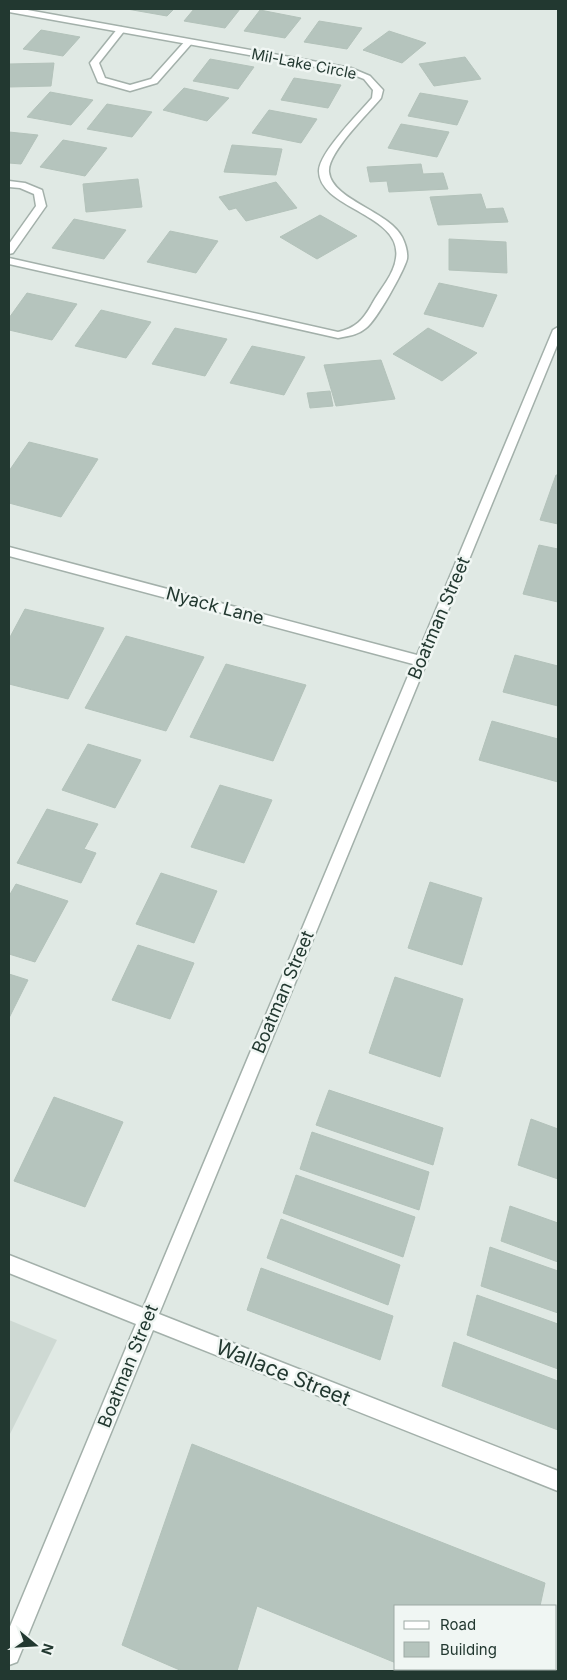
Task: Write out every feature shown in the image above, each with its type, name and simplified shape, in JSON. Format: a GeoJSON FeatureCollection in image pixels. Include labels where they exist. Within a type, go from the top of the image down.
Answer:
{"type":"FeatureCollection","features":[{"type":"Feature","properties":{"kind":"street","name":"Mil-Lake Circle"},"geometry":{"type":"LineString","coordinates":[[9,9],[351,71],[365,76],[374,82],[378,90],[376,98],[328,156],[324,164],[323,173],[326,182],[334,191],[388,225],[397,234],[402,253],[400,264],[367,323],[356,332],[338,335],[9,261]]}},
{"type":"Feature","properties":{"kind":"street"},"geometry":{"type":"LineString","coordinates":[[121,30],[94,63],[100,80],[130,88],[154,81],[189,42]]}},
{"type":"Feature","properties":{"kind":"street"},"geometry":{"type":"LineString","coordinates":[[9,184],[22,185],[40,192],[42,206],[9,251]]}},
{"type":"Feature","properties":{"kind":"street","name":"Boatman Street"},"geometry":{"type":"LineString","coordinates":[[9,1654],[558,330]]}},
{"type":"Feature","properties":{"kind":"street","name":"Nyack Lane"},"geometry":{"type":"LineString","coordinates":[[9,551],[420,661]]}},
{"type":"Feature","properties":{"kind":"street","name":"Wallace Street"},"geometry":{"type":"LineString","coordinates":[[9,1264],[558,1481]]}},
{"type":"Feature","properties":{"kind":"shaded area"},"geometry":{"type":"Polygon","coordinates":[[[9,1320],[57,1340],[9,1436],[9,1320]]]}},
{"type":"Feature","properties":{"kind":"building"},"geometry":{"type":"Polygon","coordinates":[[[127,9],[174,9],[167,16],[127,9]]]}},
{"type":"Feature","properties":{"kind":"building"},"geometry":{"type":"Polygon","coordinates":[[[194,9],[240,9],[225,28],[184,21],[194,9]]]}},
{"type":"Feature","properties":{"kind":"building"},"geometry":{"type":"Polygon","coordinates":[[[260,10],[301,18],[285,38],[244,31],[260,10]]]}},
{"type":"Feature","properties":{"kind":"building"},"geometry":{"type":"Polygon","coordinates":[[[319,21],[362,28],[347,49],[304,42],[319,21]]]}},
{"type":"Feature","properties":{"kind":"building"},"geometry":{"type":"Polygon","coordinates":[[[41,30],[80,37],[63,56],[23,49],[41,30]]]}},
{"type":"Feature","properties":{"kind":"building"},"geometry":{"type":"Polygon","coordinates":[[[389,31],[426,43],[402,63],[363,50],[389,31]]]}},
{"type":"Feature","properties":{"kind":"building"},"geometry":{"type":"Polygon","coordinates":[[[465,57],[481,79],[434,86],[419,64],[465,57]]]}},
{"type":"Feature","properties":{"kind":"building"},"geometry":{"type":"Polygon","coordinates":[[[210,59],[254,67],[238,89],[193,81],[210,59]]]}},
{"type":"Feature","properties":{"kind":"building"},"geometry":{"type":"Polygon","coordinates":[[[54,63],[51,86],[9,87],[9,64],[54,63]]]}},
{"type":"Feature","properties":{"kind":"building"},"geometry":{"type":"Polygon","coordinates":[[[294,78],[341,85],[328,108],[281,100],[294,78]]]}},
{"type":"Feature","properties":{"kind":"building"},"geometry":{"type":"Polygon","coordinates":[[[184,88],[229,98],[207,121],[163,110],[184,88]]]}},
{"type":"Feature","properties":{"kind":"building"},"geometry":{"type":"Polygon","coordinates":[[[50,92],[93,100],[71,125],[27,117],[50,92]]]}},
{"type":"Feature","properties":{"kind":"building"},"geometry":{"type":"Polygon","coordinates":[[[420,93],[468,101],[457,125],[408,116],[420,93]]]}},
{"type":"Feature","properties":{"kind":"building"},"geometry":{"type":"Polygon","coordinates":[[[107,104],[152,112],[132,137],[87,129],[107,104]]]}},
{"type":"Feature","properties":{"kind":"building"},"geometry":{"type":"Polygon","coordinates":[[[269,110],[317,119],[301,143],[252,133],[269,110]]]}},
{"type":"Feature","properties":{"kind":"building"},"geometry":{"type":"Polygon","coordinates":[[[401,124],[449,132],[437,157],[388,148],[401,124]]]}},
{"type":"Feature","properties":{"kind":"building"},"geometry":{"type":"Polygon","coordinates":[[[9,132],[38,135],[21,164],[9,163],[9,132]]]}},
{"type":"Feature","properties":{"kind":"building"},"geometry":{"type":"Polygon","coordinates":[[[63,140],[107,148],[85,176],[40,167],[63,140]]]}},
{"type":"Feature","properties":{"kind":"building"},"geometry":{"type":"Polygon","coordinates":[[[232,145],[282,149],[276,175],[224,172],[232,145]]]}},
{"type":"Feature","properties":{"kind":"building"},"geometry":{"type":"Polygon","coordinates":[[[421,164],[423,174],[443,173],[448,189],[389,192],[387,181],[370,182],[367,167],[421,164]]]}},
{"type":"Feature","properties":{"kind":"building"},"geometry":{"type":"Polygon","coordinates":[[[138,179],[142,207],[86,212],[83,184],[138,179]]]}},
{"type":"Feature","properties":{"kind":"building"},"geometry":{"type":"Polygon","coordinates":[[[276,182],[297,208],[246,221],[236,208],[229,210],[219,197],[276,182]]]}},
{"type":"Feature","properties":{"kind":"building"},"geometry":{"type":"Polygon","coordinates":[[[481,194],[486,209],[503,208],[508,222],[438,225],[430,197],[481,194]]]}},
{"type":"Feature","properties":{"kind":"building"},"geometry":{"type":"Polygon","coordinates":[[[320,215],[357,236],[317,259],[280,237],[320,215]]]}},
{"type":"Feature","properties":{"kind":"building"},"geometry":{"type":"Polygon","coordinates":[[[74,219],[126,230],[104,259],[52,248],[74,219]]]}},
{"type":"Feature","properties":{"kind":"building"},"geometry":{"type":"Polygon","coordinates":[[[170,231],[218,241],[196,273],[147,262],[170,231]]]}},
{"type":"Feature","properties":{"kind":"building"},"geometry":{"type":"Polygon","coordinates":[[[449,239],[506,242],[507,273],[449,270],[449,239]]]}},
{"type":"Feature","properties":{"kind":"building"},"geometry":{"type":"Polygon","coordinates":[[[439,283],[497,295],[483,327],[424,314],[439,283]]]}},
{"type":"Feature","properties":{"kind":"building"},"geometry":{"type":"Polygon","coordinates":[[[27,293],[77,304],[52,340],[9,330],[9,318],[27,293]]]}},
{"type":"Feature","properties":{"kind":"building"},"geometry":{"type":"Polygon","coordinates":[[[101,310],[151,322],[126,358],[75,346],[101,310]]]}},
{"type":"Feature","properties":{"kind":"building"},"geometry":{"type":"Polygon","coordinates":[[[175,328],[227,339],[205,376],[152,364],[175,328]]]}},
{"type":"Feature","properties":{"kind":"building"},"geometry":{"type":"Polygon","coordinates":[[[428,328],[477,353],[442,381],[393,354],[428,328]]]}},
{"type":"Feature","properties":{"kind":"building"},"geometry":{"type":"Polygon","coordinates":[[[252,346],[305,357],[284,395],[230,383],[252,346]]]}},
{"type":"Feature","properties":{"kind":"building"},"geometry":{"type":"Polygon","coordinates":[[[381,360],[395,399],[336,406],[324,365],[381,360]]]}},
{"type":"Feature","properties":{"kind":"building"},"geometry":{"type":"Polygon","coordinates":[[[330,391],[333,406],[310,408],[307,393],[330,391]]]}},
{"type":"Feature","properties":{"kind":"building"},"geometry":{"type":"Polygon","coordinates":[[[29,442],[98,459],[61,517],[9,503],[9,471],[29,442]]]}},
{"type":"Feature","properties":{"kind":"building"},"geometry":{"type":"Polygon","coordinates":[[[556,475],[558,475],[558,524],[540,520],[556,475]]]}},
{"type":"Feature","properties":{"kind":"building"},"geometry":{"type":"Polygon","coordinates":[[[539,545],[558,549],[558,602],[523,594],[539,545]]]}},
{"type":"Feature","properties":{"kind":"building"},"geometry":{"type":"Polygon","coordinates":[[[25,609],[104,628],[68,699],[9,684],[9,639],[25,609]]]}},
{"type":"Feature","properties":{"kind":"building"},"geometry":{"type":"Polygon","coordinates":[[[126,636],[204,657],[166,731],[85,708],[126,636]]]}},
{"type":"Feature","properties":{"kind":"building"},"geometry":{"type":"Polygon","coordinates":[[[515,655],[558,666],[558,706],[503,692],[515,655]]]}},
{"type":"Feature","properties":{"kind":"building"},"geometry":{"type":"Polygon","coordinates":[[[226,664],[306,685],[273,761],[190,737],[226,664]]]}},
{"type":"Feature","properties":{"kind":"building"},"geometry":{"type":"Polygon","coordinates":[[[492,721],[558,739],[558,782],[479,760],[492,721]]]}},
{"type":"Feature","properties":{"kind":"building"},"geometry":{"type":"Polygon","coordinates":[[[88,744],[141,760],[115,808],[62,790],[88,744]]]}},
{"type":"Feature","properties":{"kind":"building"},"geometry":{"type":"Polygon","coordinates":[[[220,785],[272,800],[244,863],[191,847],[220,785]]]}},
{"type":"Feature","properties":{"kind":"building"},"geometry":{"type":"Polygon","coordinates":[[[47,809],[98,824],[84,849],[96,853],[81,883],[17,863],[47,809]]]}},
{"type":"Feature","properties":{"kind":"building"},"geometry":{"type":"Polygon","coordinates":[[[161,873],[217,891],[194,943],[136,924],[161,873]]]}},
{"type":"Feature","properties":{"kind":"building"},"geometry":{"type":"Polygon","coordinates":[[[430,882],[482,898],[462,965],[408,948],[430,882]]]}},
{"type":"Feature","properties":{"kind":"building"},"geometry":{"type":"Polygon","coordinates":[[[16,884],[68,901],[35,962],[9,954],[9,896],[16,884]]]}},
{"type":"Feature","properties":{"kind":"building"},"geometry":{"type":"Polygon","coordinates":[[[138,945],[194,963],[170,1019],[112,1000],[138,945]]]}},
{"type":"Feature","properties":{"kind":"building"},"geometry":{"type":"Polygon","coordinates":[[[9,974],[28,980],[9,1018],[9,974]]]}},
{"type":"Feature","properties":{"kind":"building"},"geometry":{"type":"Polygon","coordinates":[[[395,977],[463,999],[440,1077],[369,1053],[395,977]]]}},
{"type":"Feature","properties":{"kind":"building"},"geometry":{"type":"Polygon","coordinates":[[[329,1090],[443,1128],[433,1165],[316,1125],[329,1090]]]}},
{"type":"Feature","properties":{"kind":"building"},"geometry":{"type":"Polygon","coordinates":[[[54,1097],[123,1122],[85,1207],[14,1181],[54,1097]]]}},
{"type":"Feature","properties":{"kind":"building"},"geometry":{"type":"Polygon","coordinates":[[[531,1119],[558,1129],[558,1179],[518,1165],[531,1119]]]}},
{"type":"Feature","properties":{"kind":"building"},"geometry":{"type":"Polygon","coordinates":[[[312,1132],[429,1172],[419,1210],[300,1169],[312,1132]]]}},
{"type":"Feature","properties":{"kind":"building"},"geometry":{"type":"Polygon","coordinates":[[[296,1175],[415,1217],[403,1257],[283,1213],[296,1175]]]}},
{"type":"Feature","properties":{"kind":"building"},"geometry":{"type":"Polygon","coordinates":[[[510,1206],[558,1223],[558,1262],[501,1241],[510,1206]]]}},
{"type":"Feature","properties":{"kind":"building"},"geometry":{"type":"Polygon","coordinates":[[[281,1219],[400,1265],[388,1305],[267,1258],[281,1219]]]}},
{"type":"Feature","properties":{"kind":"building"},"geometry":{"type":"Polygon","coordinates":[[[490,1247],[558,1271],[558,1313],[481,1286],[490,1247]]]}},
{"type":"Feature","properties":{"kind":"building"},"geometry":{"type":"Polygon","coordinates":[[[261,1268],[393,1316],[380,1360],[247,1310],[261,1268]]]}},
{"type":"Feature","properties":{"kind":"building"},"geometry":{"type":"Polygon","coordinates":[[[477,1295],[558,1324],[558,1369],[467,1335],[477,1295]]]}},
{"type":"Feature","properties":{"kind":"building"},"geometry":{"type":"Polygon","coordinates":[[[454,1342],[558,1381],[558,1430],[442,1386],[454,1342]]]}},
{"type":"Feature","properties":{"kind":"building"},"geometry":{"type":"Polygon","coordinates":[[[192,1444],[545,1583],[540,1605],[394,1605],[394,1662],[257,1606],[237,1671],[182,1671],[122,1645],[192,1444]]]}},
{"type":"Feature","properties":{"kind":"building"},"geometry":{"type":"Polygon","coordinates":[[[396,1670],[528,1670],[528,1671],[396,1670]]]}}]}
